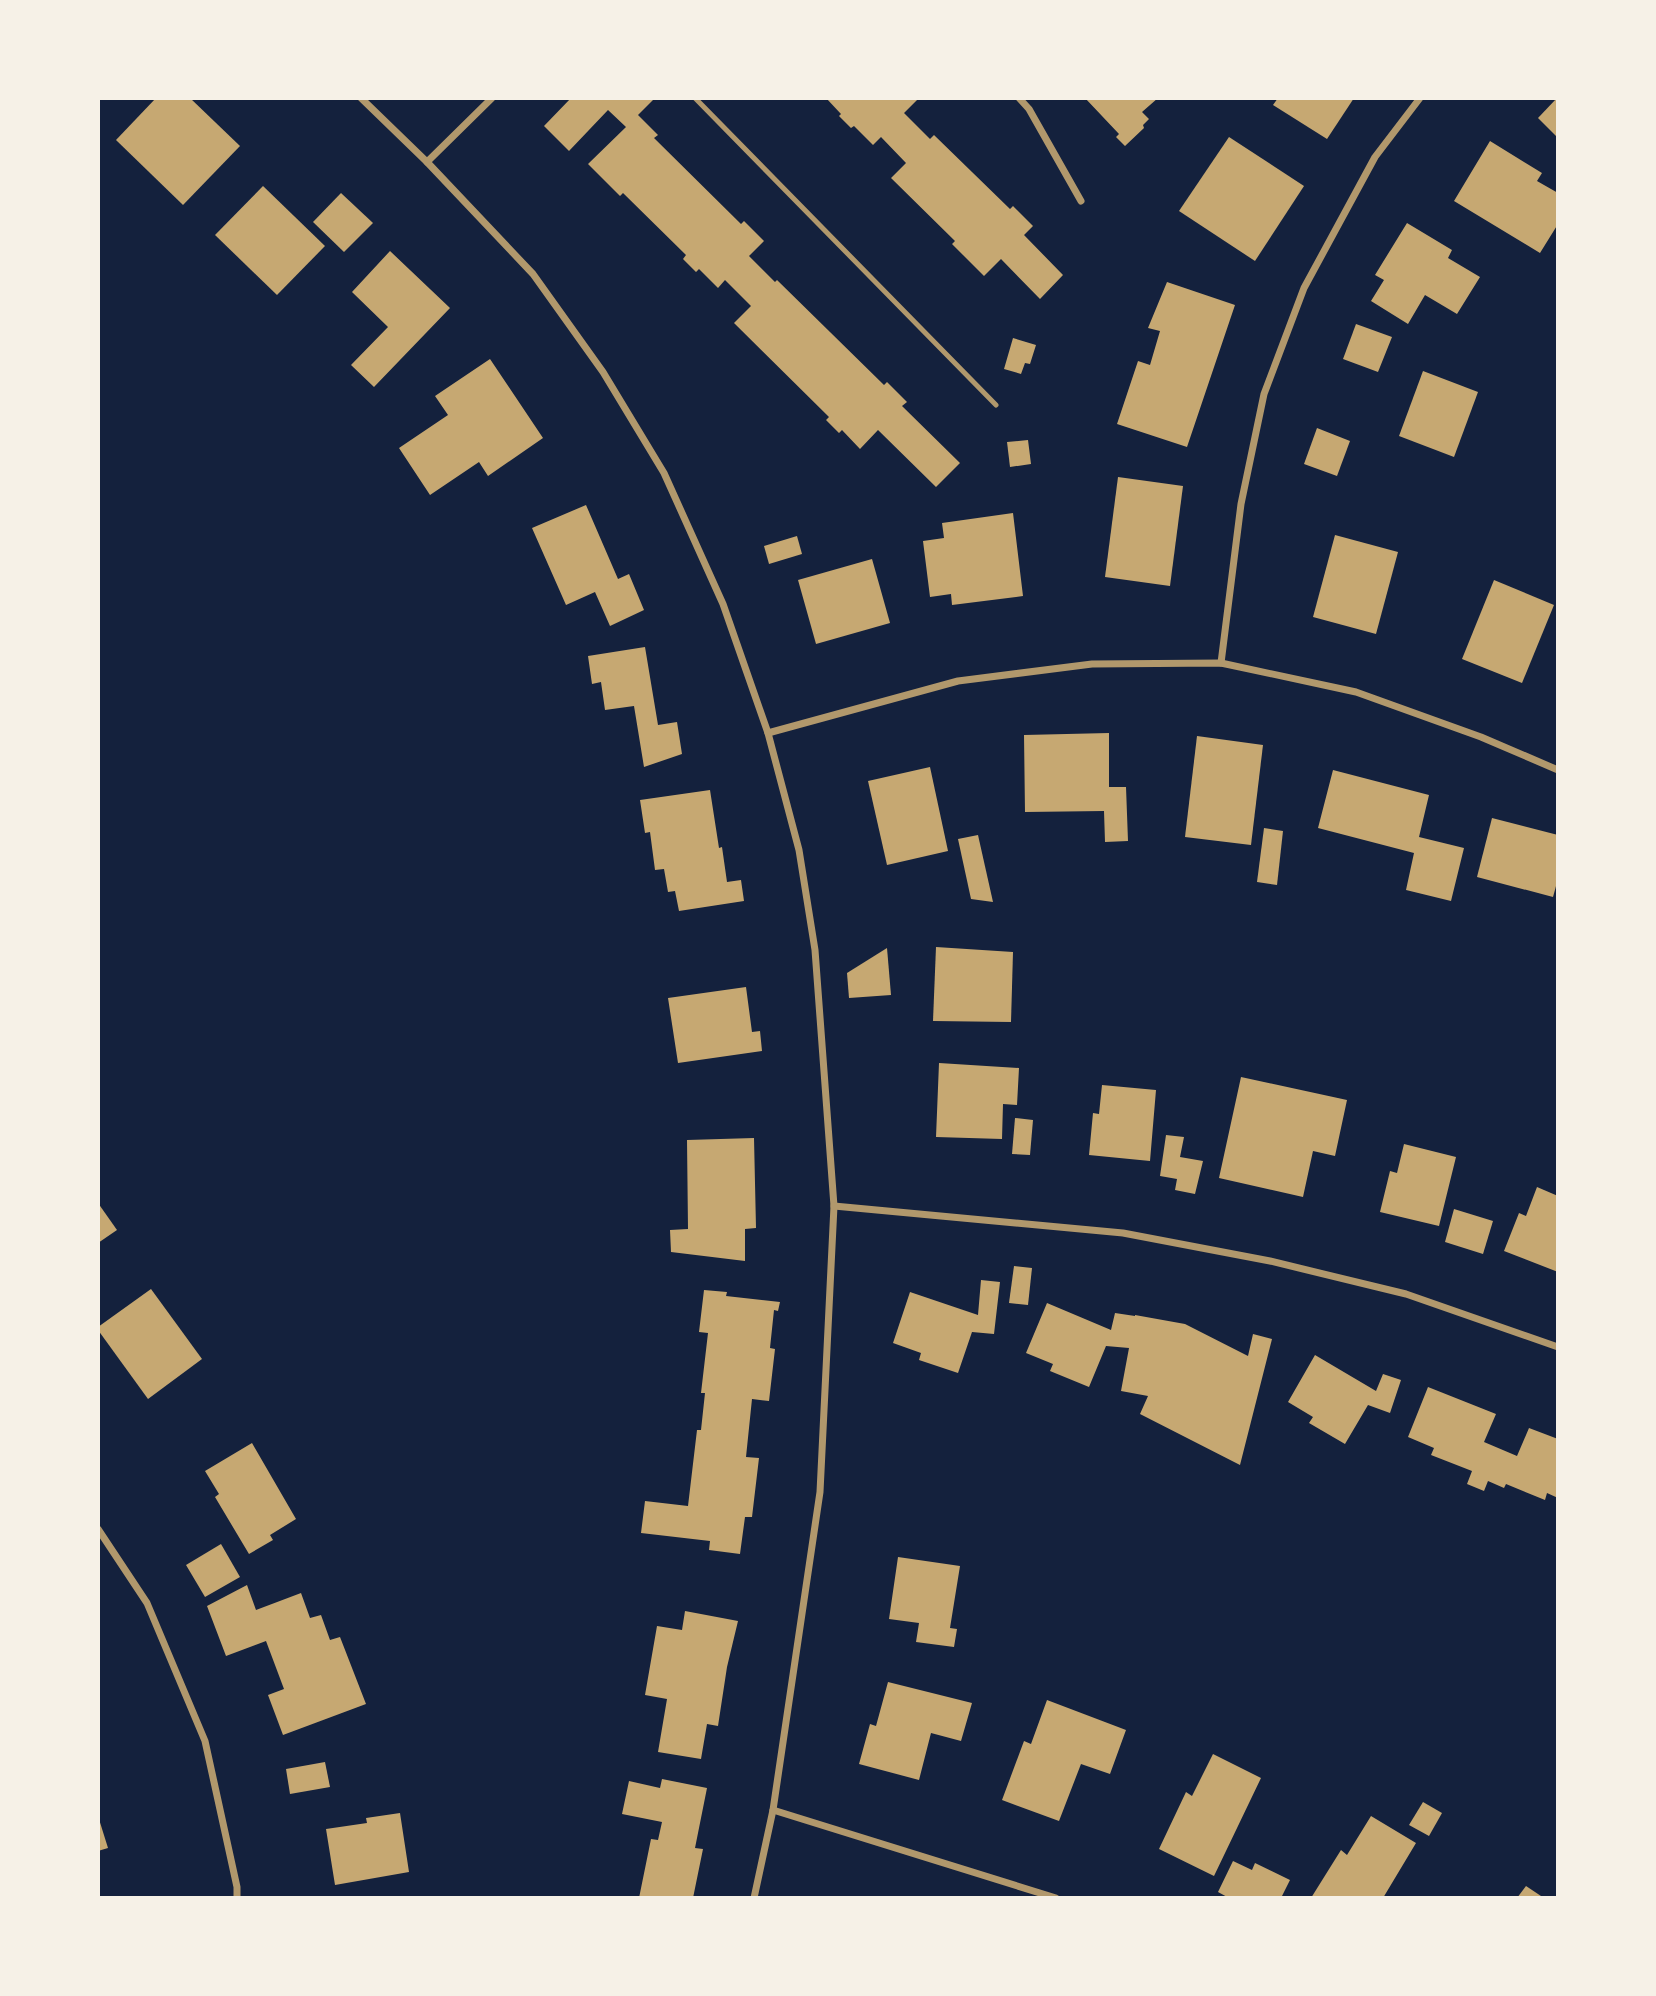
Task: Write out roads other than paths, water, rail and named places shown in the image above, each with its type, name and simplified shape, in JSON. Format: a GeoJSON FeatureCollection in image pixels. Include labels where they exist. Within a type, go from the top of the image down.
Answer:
{"type":"FeatureCollection","features":[{"type":"Feature","properties":{"kind":"street"},"geometry":{"type":"LineString","coordinates":[[361,98],[427,162],[533,274],[603,372],[664,473],[723,604],[768,733],[799,850],[815,950],[834,1206],[820,1492],[773,1810],[754,1898]]}},
{"type":"Feature","properties":{"kind":"street"},"geometry":{"type":"LineString","coordinates":[[427,162],[492,98]]}},
{"type":"Feature","properties":{"kind":"street"},"geometry":{"type":"LineString","coordinates":[[1018,98],[1029,109],[1081,201]]}},
{"type":"Feature","properties":{"kind":"street"},"geometry":{"type":"LineString","coordinates":[[1222,663],[1241,505],[1264,394],[1304,289],[1375,158],[1420,98]]}},
{"type":"Feature","properties":{"kind":"street"},"geometry":{"type":"LineString","coordinates":[[768,733],[958,681],[1092,664],[1222,663],[1356,692],[1481,737],[1558,770]]}},
{"type":"Feature","properties":{"kind":"street"},"geometry":{"type":"LineString","coordinates":[[834,1206],[1123,1233],[1270,1261],[1406,1294],[1558,1347]]}},
{"type":"Feature","properties":{"kind":"street"},"geometry":{"type":"LineString","coordinates":[[98,1529],[147,1603],[205,1741],[237,1887],[237,1898]]}},
{"type":"Feature","properties":{"kind":"street"},"geometry":{"type":"LineString","coordinates":[[773,1810],[1056,1898]]}},
{"type":"Feature","properties":{"kind":"lane"},"geometry":{"type":"LineString","coordinates":[[695,98],[996,405]]}}]}
